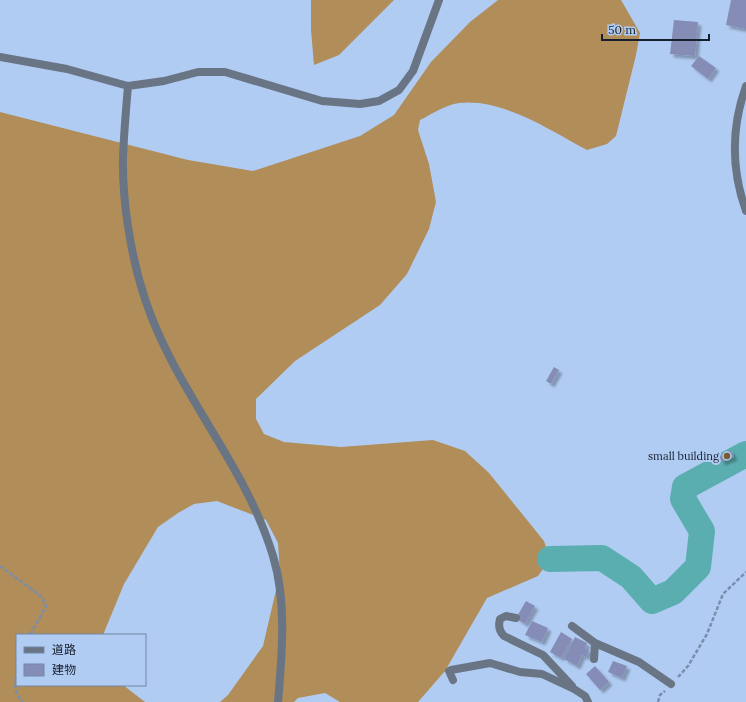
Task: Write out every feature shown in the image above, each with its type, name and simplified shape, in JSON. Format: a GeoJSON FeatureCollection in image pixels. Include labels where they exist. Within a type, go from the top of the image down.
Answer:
{"type":"FeatureCollection","features":[{"type":"Feature","properties":{"kind":"street"},"geometry":{"type":"LineString","coordinates":[[0,57],[67,69],[128,86],[164,81],[198,72],[225,72],[322,101],[360,104],[379,101],[399,90],[413,71],[439,0]]}},
{"type":"Feature","properties":{"kind":"street"},"geometry":{"type":"LineString","coordinates":[[128,86],[123,159],[127,219],[134,259],[145,299],[169,358],[249,496],[273,556],[282,608],[282,663],[278,702]]}},
{"type":"Feature","properties":{"kind":"street"},"geometry":{"type":"LineString","coordinates":[[746,86],[736,122],[733,148],[736,175],[746,211]]}},
{"type":"Feature","properties":{"kind":"street"},"geometry":{"type":"LineString","coordinates":[[516,618],[506,616],[500,620],[500,632],[504,636],[543,655],[574,688],[585,696],[588,702]]}},
{"type":"Feature","properties":{"kind":"street"},"geometry":{"type":"LineString","coordinates":[[572,626],[595,642],[639,662],[671,684]]}},
{"type":"Feature","properties":{"kind":"street"},"geometry":{"type":"LineString","coordinates":[[594,659],[595,642]]}},
{"type":"Feature","properties":{"kind":"street"},"geometry":{"type":"LineString","coordinates":[[453,680],[449,672],[451,670],[490,663],[520,672],[542,674],[574,688]]}},
{"type":"Feature","properties":{"kind":"path"},"geometry":{"type":"LineString","coordinates":[[0,566],[41,596],[46,606],[31,634]]}},
{"type":"Feature","properties":{"kind":"path"},"geometry":{"type":"LineString","coordinates":[[658,702],[660,695],[688,666],[698,651],[707,634],[723,594],[746,572]]}},
{"type":"Feature","properties":{"kind":"path"},"geometry":{"type":"LineString","coordinates":[[16,680],[15,688],[18,698],[23,702]]}},
{"type":"Feature","properties":{"kind":"shaded area"},"geometry":{"type":"Polygon","coordinates":[[[311,0],[394,0],[339,55],[314,65],[311,30],[311,0]]]}},
{"type":"Feature","properties":{"kind":"shaded area"},"geometry":{"type":"Polygon","coordinates":[[[498,0],[621,0],[640,33],[616,136],[607,144],[587,150],[542,125],[509,110],[492,105],[475,103],[454,104],[420,120],[418,130],[429,164],[436,202],[429,229],[407,274],[380,305],[295,361],[256,399],[256,419],[264,434],[284,442],[341,447],[433,440],[465,451],[489,473],[544,541],[550,559],[538,576],[487,598],[445,671],[418,702],[340,702],[325,693],[298,698],[294,702],[220,702],[228,695],[263,646],[280,573],[278,543],[266,520],[217,501],[194,504],[158,527],[124,584],[103,634],[16,634],[16,686],[124,686],[145,702],[0,702],[0,112],[188,160],[253,171],[360,136],[394,115],[431,62],[470,22],[498,0]]]}},
{"type":"Feature","properties":{"kind":"building"},"geometry":{"type":"Polygon","coordinates":[[[731,0],[746,0],[746,29],[726,25],[731,0]]]}},
{"type":"Feature","properties":{"kind":"building"},"geometry":{"type":"Polygon","coordinates":[[[674,20],[698,22],[695,56],[670,54],[674,20]]]}},
{"type":"Feature","properties":{"kind":"building"},"geometry":{"type":"Polygon","coordinates":[[[699,56],[716,68],[708,79],[691,66],[699,56]]]}},
{"type":"Feature","properties":{"kind":"building"},"geometry":{"type":"Polygon","coordinates":[[[554,367],[559,370],[551,384],[546,381],[554,367]]]}},
{"type":"Feature","properties":{"kind":"building","name":"small building"},"geometry":{"type":"Polygon","coordinates":[[[731,450],[734,457],[722,462],[719,456],[731,450]]]}},
{"type":"Feature","properties":{"kind":"building"},"geometry":{"type":"Polygon","coordinates":[[[526,601],[535,606],[525,624],[516,618],[526,601]]]}},
{"type":"Feature","properties":{"kind":"building"},"geometry":{"type":"Polygon","coordinates":[[[532,621],[548,628],[542,642],[525,635],[532,621]]]}},
{"type":"Feature","properties":{"kind":"building"},"geometry":{"type":"Polygon","coordinates":[[[561,632],[572,639],[561,658],[550,652],[561,632]]]}},
{"type":"Feature","properties":{"kind":"building"},"geometry":{"type":"Polygon","coordinates":[[[575,637],[587,643],[585,648],[589,650],[586,657],[582,655],[577,666],[564,659],[575,637]]]}},
{"type":"Feature","properties":{"kind":"building"},"geometry":{"type":"Polygon","coordinates":[[[613,661],[627,666],[622,678],[608,672],[613,661]]]}},
{"type":"Feature","properties":{"kind":"building"},"geometry":{"type":"Polygon","coordinates":[[[595,666],[609,682],[600,690],[586,674],[595,666]]]}},
{"type":"Feature","properties":{"kind":"waterway"},"geometry":{"type":"LineString","coordinates":[[550,559],[602,558],[631,577],[652,601],[673,592],[698,567],[702,531],[683,499],[685,487],[746,454]]}},
{"type":"Feature","properties":{"kind":"place","name":"small building"},"geometry":{"type":"Point","coordinates":[727,456]}}]}
